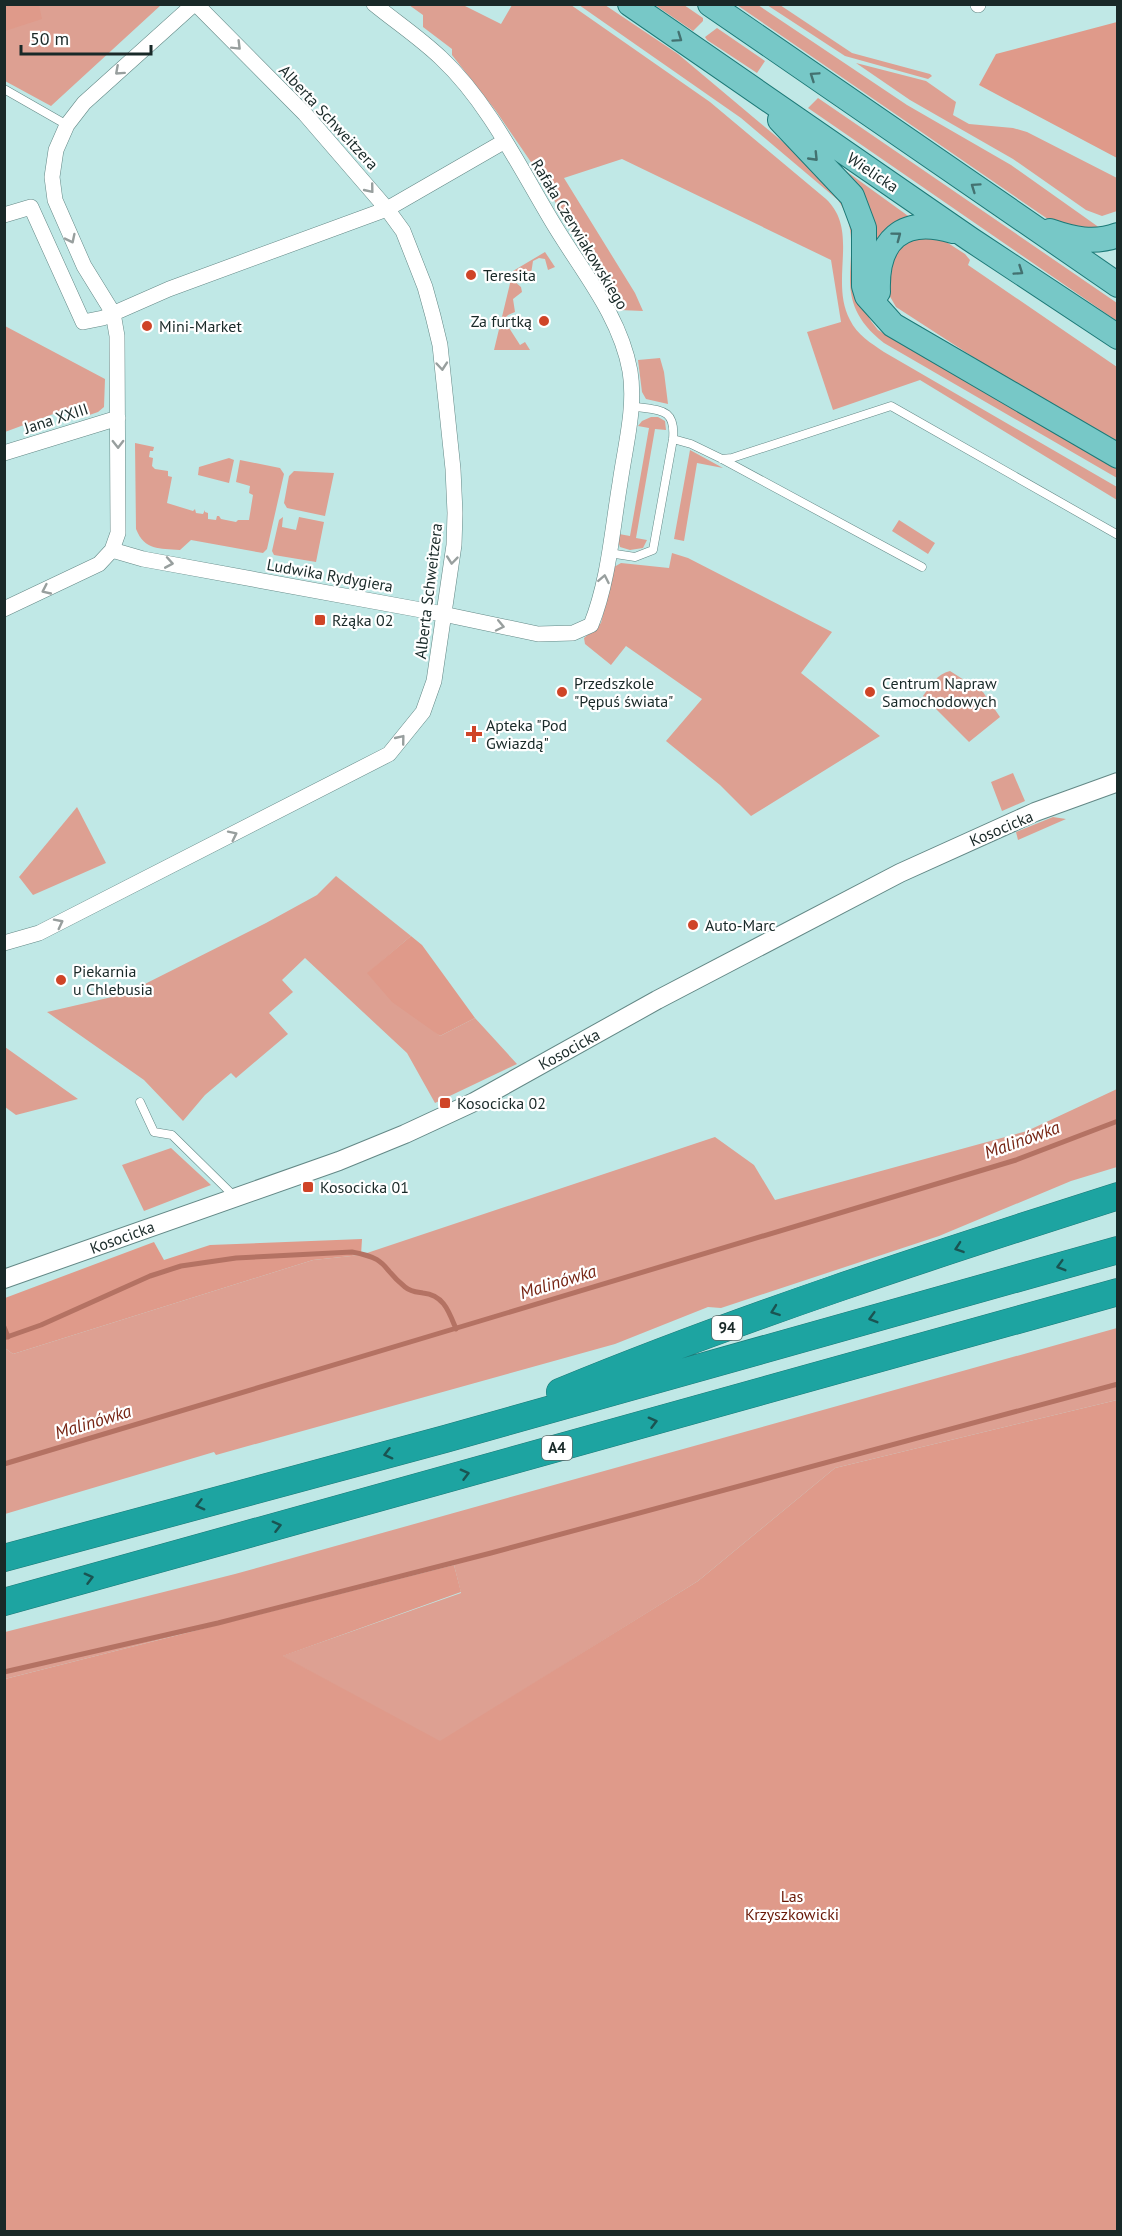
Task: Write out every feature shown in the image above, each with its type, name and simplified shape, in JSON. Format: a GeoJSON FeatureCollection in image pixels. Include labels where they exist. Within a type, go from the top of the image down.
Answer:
{"type":"FeatureCollection","features":[{"type":"Feature","properties":{"kind":"highway","name":"94"},"geometry":{"type":"LineString","coordinates":[[445,1439],[629,1363],[831,1291],[1118,1196]]}},
{"type":"Feature","properties":{"kind":"highway","name":"A4"},"geometry":{"type":"LineString","coordinates":[[4,1558],[445,1439],[1118,1250]]}},
{"type":"Feature","properties":{"kind":"highway","name":"A4"},"geometry":{"type":"LineString","coordinates":[[4,1602],[1118,1292]]}},
{"type":"Feature","properties":{"kind":"highway"},"geometry":{"type":"LineString","coordinates":[[1082,1302],[1118,1297]]}},
{"type":"Feature","properties":{"kind":"main road","name":"Wielicka"},"geometry":{"type":"LineString","coordinates":[[630,4],[970,239],[1118,337]]}},
{"type":"Feature","properties":{"kind":"main road"},"geometry":{"type":"LineString","coordinates":[[710,4],[1118,285]]}},
{"type":"Feature","properties":{"kind":"main road"},"geometry":{"type":"LineString","coordinates":[[745,84],[852,196],[864,228],[864,286],[867,296],[893,325],[903,333],[1118,456]]}},
{"type":"Feature","properties":{"kind":"main road"},"geometry":{"type":"LineString","coordinates":[[1022,221],[1080,240],[1101,240],[1118,235]]}},
{"type":"Feature","properties":{"kind":"main road"},"geometry":{"type":"LineString","coordinates":[[879,309],[880,259],[889,241],[911,227],[930,226],[970,239]]}},
{"type":"Feature","properties":{"kind":"street"},"geometry":{"type":"LineString","coordinates":[[4,609],[99,564],[112,550],[118,533],[117,336],[113,313],[84,266],[54,200],[52,177],[56,150],[67,125],[84,103],[195,4]]}},
{"type":"Feature","properties":{"kind":"street","name":"Alberta Schweitzera"},"geometry":{"type":"LineString","coordinates":[[4,943],[39,933],[389,754],[423,712],[434,681],[451,571],[455,513],[440,345],[425,286],[403,231],[387,209],[305,114],[195,4]]}},
{"type":"Feature","properties":{"kind":"street","name":"Rafała Czerwiakowskiego"},"geometry":{"type":"LineString","coordinates":[[374,4],[442,58],[471,92],[505,141],[552,222],[597,291],[616,331],[630,370],[631,406],[599,606]]}},
{"type":"Feature","properties":{"kind":"street"},"geometry":{"type":"LineString","coordinates":[[4,215],[31,207],[83,322],[113,313],[170,289],[387,209],[505,141]]}},
{"type":"Feature","properties":{"kind":"street","name":"Jana XXIII"},"geometry":{"type":"LineString","coordinates":[[4,453],[118,418]]}},
{"type":"Feature","properties":{"kind":"street","name":"Ludwika Rydygiera"},"geometry":{"type":"LineString","coordinates":[[112,550],[143,559],[443,614],[538,634],[573,633],[591,625],[599,606]]}},
{"type":"Feature","properties":{"kind":"street","name":"Kosocicka"},"geometry":{"type":"LineString","coordinates":[[4,1280],[339,1161],[465,1106],[681,988],[900,873],[1035,812],[1118,782]]}},
{"type":"Feature","properties":{"kind":"lane"},"geometry":{"type":"LineString","coordinates":[[4,89],[67,125]]}},
{"type":"Feature","properties":{"kind":"lane"},"geometry":{"type":"LineString","coordinates":[[609,553],[635,557],[653,550],[673,440],[674,421],[669,415],[631,406]]}},
{"type":"Feature","properties":{"kind":"lane"},"geometry":{"type":"LineString","coordinates":[[722,459],[732,458],[891,406],[1118,535]]}},
{"type":"Feature","properties":{"kind":"lane"},"geometry":{"type":"LineString","coordinates":[[673,440],[691,444],[722,459],[922,567]]}},
{"type":"Feature","properties":{"kind":"lane"},"geometry":{"type":"LineString","coordinates":[[140,1102],[154,1132],[172,1135],[235,1197]]}},
{"type":"Feature","properties":{"kind":"shaded area"},"geometry":{"type":"Polygon","coordinates":[[[5,5],[161,5],[51,106],[5,81],[5,5]]]}},
{"type":"Feature","properties":{"kind":"shaded area"},"geometry":{"type":"Polygon","coordinates":[[[409,5],[463,5],[501,24],[512,5],[571,5],[710,102],[826,199],[836,212],[843,241],[844,305],[850,320],[860,334],[884,352],[1117,487],[1117,500],[920,380],[833,410],[807,332],[841,322],[831,260],[622,159],[564,178],[635,293],[643,311],[620,310],[533,165],[496,111],[452,55],[452,49],[423,27],[423,15],[409,5]]]}},
{"type":"Feature","properties":{"kind":"shaded area"},"geometry":{"type":"Polygon","coordinates":[[[579,5],[605,5],[678,54],[809,164],[852,209],[860,302],[878,330],[1117,469],[1117,478],[884,343],[865,325],[855,307],[850,272],[851,237],[847,219],[838,200],[741,118],[579,5]]]}},
{"type":"Feature","properties":{"kind":"shaded area"},"geometry":{"type":"Polygon","coordinates":[[[655,5],[684,5],[703,18],[703,21],[693,31],[655,5]]]}},
{"type":"Feature","properties":{"kind":"shaded area"},"geometry":{"type":"Polygon","coordinates":[[[737,5],[758,5],[907,105],[1011,165],[1107,233],[1055,224],[737,5]]]}},
{"type":"Feature","properties":{"kind":"shaded area"},"geometry":{"type":"Polygon","coordinates":[[[767,5],[780,5],[852,53],[932,76],[928,79],[845,56],[767,5]]]}},
{"type":"Feature","properties":{"kind":"shaded area"},"geometry":{"type":"Polygon","coordinates":[[[717,28],[765,61],[757,73],[707,40],[705,37],[717,28]]]}},
{"type":"Feature","properties":{"kind":"shaded area"},"geometry":{"type":"Polygon","coordinates":[[[856,63],[926,81],[956,102],[953,115],[969,124],[1013,128],[1027,132],[1117,178],[1117,211],[1102,216],[1086,210],[1013,159],[910,100],[856,63]]]}},
{"type":"Feature","properties":{"kind":"shaded area"},"geometry":{"type":"Polygon","coordinates":[[[818,98],[1117,303],[1117,321],[808,108],[818,98]]]}},
{"type":"Feature","properties":{"kind":"shaded area"},"geometry":{"type":"Polygon","coordinates":[[[839,166],[911,218],[876,249],[839,166]]]}},
{"type":"Feature","properties":{"kind":"shaded area"},"geometry":{"type":"Polygon","coordinates":[[[937,236],[965,254],[970,260],[968,265],[1117,367],[1117,441],[987,366],[896,307],[888,293],[888,259],[901,241],[937,236]]]}},
{"type":"Feature","properties":{"kind":"shaded area"},"geometry":{"type":"Polygon","coordinates":[[[545,252],[555,267],[548,270],[545,259],[539,258],[533,261],[531,274],[520,271],[516,273],[514,281],[521,287],[522,292],[513,299],[515,312],[504,320],[520,345],[525,342],[530,350],[494,350],[513,271],[545,252]]]}},
{"type":"Feature","properties":{"kind":"shaded area"},"geometry":{"type":"Polygon","coordinates":[[[5,326],[105,379],[104,407],[98,412],[75,420],[64,410],[5,432],[5,326]]]}},
{"type":"Feature","properties":{"kind":"shaded area"},"geometry":{"type":"Polygon","coordinates":[[[660,358],[668,404],[646,399],[642,392],[638,360],[660,358]]]}},
{"type":"Feature","properties":{"kind":"shaded area"},"geometry":{"type":"Polygon","coordinates":[[[658,417],[665,421],[666,430],[655,429],[636,538],[647,540],[643,548],[630,550],[620,547],[619,534],[630,536],[649,428],[638,426],[642,421],[658,417]]]}},
{"type":"Feature","properties":{"kind":"shaded area"},"geometry":{"type":"Polygon","coordinates":[[[135,443],[154,447],[149,457],[153,458],[152,466],[155,469],[168,471],[168,476],[172,477],[167,503],[193,511],[195,509],[196,513],[203,514],[205,510],[208,513],[208,519],[216,520],[219,516],[221,519],[236,522],[249,520],[253,495],[249,493],[250,486],[236,482],[240,460],[280,468],[284,474],[267,549],[263,553],[191,540],[180,550],[148,545],[136,529],[135,443]]]}},
{"type":"Feature","properties":{"kind":"shaded area"},"geometry":{"type":"Polygon","coordinates":[[[690,450],[723,468],[697,463],[684,541],[674,539],[690,450]]]}},
{"type":"Feature","properties":{"kind":"shaded area"},"geometry":{"type":"Polygon","coordinates":[[[229,458],[234,460],[229,483],[198,475],[199,467],[229,458]]]}},
{"type":"Feature","properties":{"kind":"shaded area"},"geometry":{"type":"Polygon","coordinates":[[[294,471],[334,473],[325,516],[287,508],[284,503],[289,476],[294,471]]]}},
{"type":"Feature","properties":{"kind":"shaded area"},"geometry":{"type":"Polygon","coordinates":[[[283,517],[282,527],[296,530],[299,517],[324,522],[316,562],[274,555],[272,551],[279,520],[283,517]]]}},
{"type":"Feature","properties":{"kind":"shaded area"},"geometry":{"type":"Polygon","coordinates":[[[899,520],[935,543],[928,554],[892,531],[899,520]]]}},
{"type":"Feature","properties":{"kind":"shaded area"},"geometry":{"type":"Polygon","coordinates":[[[672,553],[688,558],[832,632],[801,673],[880,736],[751,816],[720,785],[666,741],[702,699],[626,646],[611,665],[585,644],[584,638],[601,623],[614,567],[621,563],[669,568],[672,553]]]}},
{"type":"Feature","properties":{"kind":"shaded area"},"geometry":{"type":"Polygon","coordinates":[[[950,671],[983,692],[1000,717],[969,742],[923,696],[931,684],[950,671]]]}},
{"type":"Feature","properties":{"kind":"shaded area"},"geometry":{"type":"Polygon","coordinates":[[[1013,773],[1025,801],[1002,811],[991,782],[1013,773]]]}},
{"type":"Feature","properties":{"kind":"shaded area"},"geometry":{"type":"Polygon","coordinates":[[[77,807],[106,863],[33,895],[19,877],[77,807]]]}},
{"type":"Feature","properties":{"kind":"shaded area"},"geometry":{"type":"Polygon","coordinates":[[[1053,817],[1066,819],[1018,840],[1016,832],[1053,817]]]}},
{"type":"Feature","properties":{"kind":"shaded area"},"geometry":{"type":"Polygon","coordinates":[[[336,876],[411,936],[368,973],[440,1036],[475,1018],[517,1064],[435,1103],[407,1053],[305,958],[282,980],[293,992],[269,1013],[288,1034],[236,1078],[231,1073],[205,1095],[183,1121],[144,1080],[47,1012],[125,994],[317,895],[336,876]]]}},
{"type":"Feature","properties":{"kind":"shaded area"},"geometry":{"type":"Polygon","coordinates":[[[5,1047],[78,1099],[16,1115],[5,1107],[5,1047]]]}},
{"type":"Feature","properties":{"kind":"shaded area"},"geometry":{"type":"Polygon","coordinates":[[[1117,1089],[1117,1167],[1071,1181],[939,1236],[721,1308],[708,1307],[615,1344],[216,1455],[214,1452],[5,1514],[5,1348],[13,1354],[313,1260],[361,1255],[715,1137],[754,1165],[775,1200],[1027,1131],[1117,1089]]]}},
{"type":"Feature","properties":{"kind":"shaded area"},"geometry":{"type":"Polygon","coordinates":[[[171,1148],[211,1185],[144,1211],[122,1165],[171,1148]]]}},
{"type":"Feature","properties":{"kind":"shaded area"},"geometry":{"type":"Polygon","coordinates":[[[1117,1328],[1117,1400],[835,1468],[698,1581],[440,1742],[282,1656],[461,1593],[454,1565],[5,1679],[5,1632],[235,1574],[1117,1328]]]}},
{"type":"Feature","properties":{"kind":"green space"},"geometry":{"type":"Polygon","coordinates":[[[4,5],[39,5],[42,19],[5,31],[4,5]]]}},
{"type":"Feature","properties":{"kind":"green space"},"geometry":{"type":"Polygon","coordinates":[[[1117,22],[1117,158],[979,85],[996,54],[1117,22]]]}},
{"type":"Feature","properties":{"kind":"green space"},"geometry":{"type":"Polygon","coordinates":[[[411,936],[422,945],[475,1018],[440,1036],[392,1002],[367,973],[411,936]]]}},
{"type":"Feature","properties":{"kind":"green space"},"geometry":{"type":"Polygon","coordinates":[[[362,1239],[361,1255],[313,1260],[13,1354],[5,1348],[5,1298],[154,1242],[164,1260],[210,1245],[362,1239]]]}},
{"type":"Feature","properties":{"kind":"green space","name":"Las Krzyszkowicki"},"geometry":{"type":"Polygon","coordinates":[[[1117,1400],[1117,2231],[5,2231],[5,1679],[454,1565],[461,1592],[283,1656],[440,1741],[698,1581],[835,1468],[1117,1400]]]}},
{"type":"Feature","properties":{"kind":"waterway","name":"Malinówka"},"geometry":{"type":"LineString","coordinates":[[4,1464],[1016,1160],[1118,1121]]}},
{"type":"Feature","properties":{"kind":"waterway"},"geometry":{"type":"LineString","coordinates":[[4,1338],[41,1325],[150,1276],[181,1266],[236,1258],[352,1252],[379,1261],[410,1290],[436,1297],[445,1305],[456,1329]]}},
{"type":"Feature","properties":{"kind":"waterway"},"geometry":{"type":"LineString","coordinates":[[4,1327],[8,1337]]}},
{"type":"Feature","properties":{"kind":"waterway"},"geometry":{"type":"LineString","coordinates":[[4,1672],[218,1623],[491,1553],[1118,1384]]}},
{"type":"Feature","properties":{"kind":"place","name":"Teresita"},"geometry":{"type":"Point","coordinates":[471,275]}},
{"type":"Feature","properties":{"kind":"place","name":"Za furtką"},"geometry":{"type":"Point","coordinates":[544,321]}},
{"type":"Feature","properties":{"kind":"place","name":"Mini-Market"},"geometry":{"type":"Point","coordinates":[147,326]}},
{"type":"Feature","properties":{"kind":"place","name":"Rżąka 02"},"geometry":{"type":"Point","coordinates":[320,620]}},
{"type":"Feature","properties":{"kind":"place","name":"Przedszkole \"Pępuś świata\""},"geometry":{"type":"Point","coordinates":[562,692]}},
{"type":"Feature","properties":{"kind":"place","name":"Centrum Napraw Samochodowych"},"geometry":{"type":"Point","coordinates":[870,692]}},
{"type":"Feature","properties":{"kind":"place","name":"Apteka \"Pod Gwiazdą\""},"geometry":{"type":"Point","coordinates":[474,734]}},
{"type":"Feature","properties":{"kind":"place","name":"Auto-Marc"},"geometry":{"type":"Point","coordinates":[693,925]}},
{"type":"Feature","properties":{"kind":"place","name":"Piekarnia u Chlebusia"},"geometry":{"type":"Point","coordinates":[61,980]}},
{"type":"Feature","properties":{"kind":"place","name":"Kosocicka 02"},"geometry":{"type":"Point","coordinates":[445,1103]}},
{"type":"Feature","properties":{"kind":"place","name":"Kosocicka 01"},"geometry":{"type":"Point","coordinates":[308,1187]}}]}
